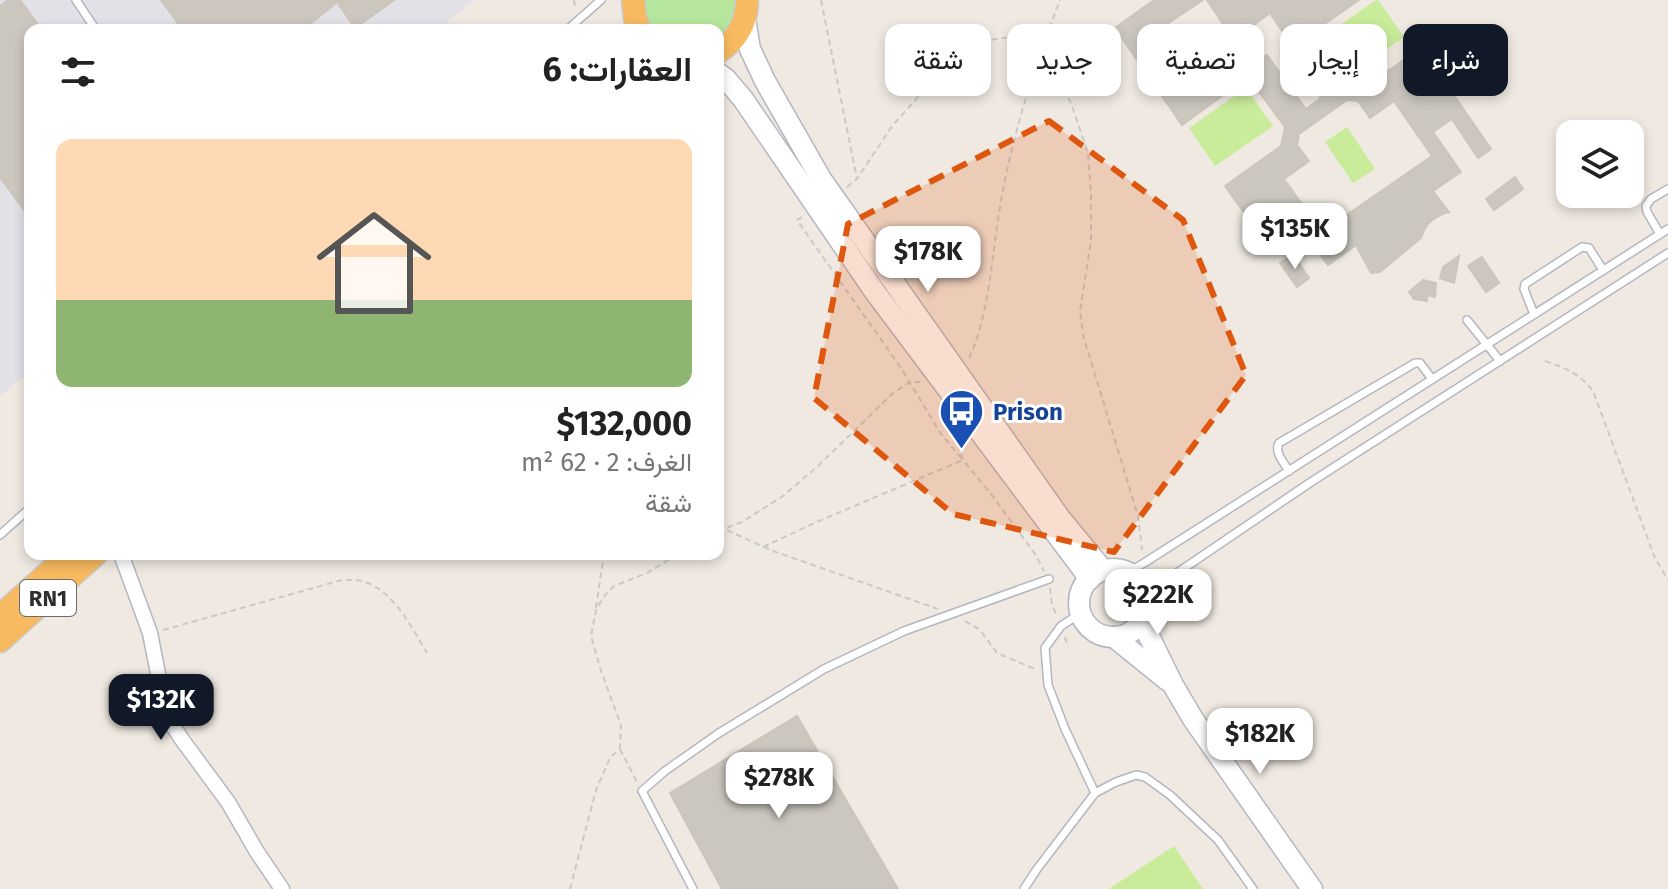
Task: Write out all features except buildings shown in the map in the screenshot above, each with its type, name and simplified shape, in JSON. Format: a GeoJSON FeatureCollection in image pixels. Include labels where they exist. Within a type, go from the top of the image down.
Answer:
{"type":"FeatureCollection","features":[{"type":"Feature","properties":{"kind":"highway"},"geometry":{"type":"LineString","coordinates":[[724,48],[732,42],[746,9]]}},
{"type":"Feature","properties":{"kind":"highway","name":"RN1"},"geometry":{"type":"LineString","coordinates":[[0,616],[62,560]]}},
{"type":"Feature","properties":{"kind":"highway","name":"RN1"},"geometry":{"type":"LineString","coordinates":[[0,641],[89,560]]}},
{"type":"Feature","properties":{"kind":"main road"},"geometry":{"type":"LineString","coordinates":[[746,9],[750,49],[821,179],[826,203]]}},
{"type":"Feature","properties":{"kind":"main road"},"geometry":{"type":"LineString","coordinates":[[724,78],[826,203],[875,292],[947,372],[1096,575]]}},
{"type":"Feature","properties":{"kind":"main road"},"geometry":{"type":"LineString","coordinates":[[1136,568],[1148,600],[1142,622],[1125,635],[1103,636],[1093,631],[1081,613],[1081,592],[1096,575],[1136,568]]}},
{"type":"Feature","properties":{"kind":"main road"},"geometry":{"type":"LineString","coordinates":[[1142,622],[1193,719],[1312,889]]}},
{"type":"Feature","properties":{"kind":"main road"},"geometry":{"type":"LineString","coordinates":[[1114,637],[1173,685]]}},
{"type":"Feature","properties":{"kind":"street"},"geometry":{"type":"LineString","coordinates":[[123,560],[150,633],[169,720],[228,802],[282,889]]}},
{"type":"Feature","properties":{"kind":"lane"},"geometry":{"type":"LineString","coordinates":[[76,0],[92,24]]}},
{"type":"Feature","properties":{"kind":"lane"},"geometry":{"type":"LineString","coordinates":[[574,24],[601,0]]}},
{"type":"Feature","properties":{"kind":"lane"},"geometry":{"type":"LineString","coordinates":[[1660,234],[1646,206],[1651,199],[1668,189]]}},
{"type":"Feature","properties":{"kind":"lane"},"geometry":{"type":"LineString","coordinates":[[1136,568],[1668,229]]}},
{"type":"Feature","properties":{"kind":"lane"},"geometry":{"type":"LineString","coordinates":[[1534,314],[1525,284],[1582,247],[1589,248],[1603,270]]}},
{"type":"Feature","properties":{"kind":"lane"},"geometry":{"type":"LineString","coordinates":[[1146,594],[1311,482],[1668,253]]}},
{"type":"Feature","properties":{"kind":"lane"},"geometry":{"type":"LineString","coordinates":[[1467,320],[1500,361]]}},
{"type":"Feature","properties":{"kind":"lane"},"geometry":{"type":"LineString","coordinates":[[1289,471],[1278,452],[1279,443],[1415,363],[1421,364],[1432,379]]}},
{"type":"Feature","properties":{"kind":"lane"},"geometry":{"type":"LineString","coordinates":[[0,535],[24,513]]}},
{"type":"Feature","properties":{"kind":"lane"},"geometry":{"type":"LineString","coordinates":[[693,889],[642,791],[719,733],[824,669],[904,631],[1049,579]]}},
{"type":"Feature","properties":{"kind":"lane"},"geometry":{"type":"LineString","coordinates":[[1081,613],[1061,626],[1045,648],[1048,685],[1095,793]]}},
{"type":"Feature","properties":{"kind":"lane"},"geometry":{"type":"LineString","coordinates":[[1024,889],[1095,793],[1136,775],[1145,777],[1170,795],[1218,840],[1253,889]]}},
{"type":"Feature","properties":{"kind":"path"},"geometry":{"type":"LineString","coordinates":[[821,0],[857,179]]}},
{"type":"Feature","properties":{"kind":"path"},"geometry":{"type":"LineString","coordinates":[[1050,24],[1060,0]]}},
{"type":"Feature","properties":{"kind":"path"},"geometry":{"type":"LineString","coordinates":[[1007,38],[989,40],[947,65],[892,126],[857,179],[797,220],[910,382],[941,434],[1035,554],[1049,579],[1052,605],[1068,647]]}},
{"type":"Feature","properties":{"kind":"path"},"geometry":{"type":"LineString","coordinates":[[724,529],[742,522],[783,496],[892,394],[910,382],[927,382],[967,362],[978,333],[1008,164],[1027,96]]}},
{"type":"Feature","properties":{"kind":"path"},"geometry":{"type":"LineString","coordinates":[[1067,96],[1088,153],[1091,193],[1091,241],[1080,311],[1083,335],[1138,516],[1140,540],[1136,568]]}},
{"type":"Feature","properties":{"kind":"path"},"geometry":{"type":"LineString","coordinates":[[1545,361],[1584,379],[1593,391],[1655,558],[1668,580]]}},
{"type":"Feature","properties":{"kind":"path"},"geometry":{"type":"LineString","coordinates":[[953,425],[963,460]]}},
{"type":"Feature","properties":{"kind":"path"},"geometry":{"type":"LineString","coordinates":[[763,547],[963,460]]}},
{"type":"Feature","properties":{"kind":"path"},"geometry":{"type":"LineString","coordinates":[[724,529],[867,585]]}},
{"type":"Feature","properties":{"kind":"path"},"geometry":{"type":"LineString","coordinates":[[603,560],[591,636],[621,725],[620,748],[642,791]]}},
{"type":"Feature","properties":{"kind":"path"},"geometry":{"type":"LineString","coordinates":[[596,610],[614,586],[647,573],[668,560]]}},
{"type":"Feature","properties":{"kind":"path"},"geometry":{"type":"LineString","coordinates":[[150,633],[342,580],[360,581],[389,596],[427,653]]}},
{"type":"Feature","properties":{"kind":"path"},"geometry":{"type":"LineString","coordinates":[[570,889],[596,790],[610,758],[620,748]]}},
{"type":"Feature","properties":{"kind":"highlighted area"},"geometry":{"type":"Polygon","coordinates":[[[1049,121],[1183,220],[1246,375],[1114,552],[953,514],[814,398],[848,224],[1049,121]]]}},
{"type":"Feature","properties":{"kind":"shaded area"},"geometry":{"type":"Polygon","coordinates":[[[0,0],[474,0],[445,24],[24,24],[24,376],[0,396],[0,0]]]}},
{"type":"Feature","properties":{"kind":"green space"},"geometry":{"type":"Polygon","coordinates":[[[640,0],[740,0],[738,16],[724,35],[724,24],[647,24],[640,0]]]}},
{"type":"Feature","properties":{"kind":"green space"},"geometry":{"type":"Polygon","coordinates":[[[1378,0],[1403,38],[1387,49],[1387,24],[1342,24],[1378,0]]]}},
{"type":"Feature","properties":{"kind":"green space"},"geometry":{"type":"Polygon","coordinates":[[[1235,96],[1252,96],[1273,126],[1215,166],[1189,128],[1235,96]]]}},
{"type":"Feature","properties":{"kind":"green space"},"geometry":{"type":"Polygon","coordinates":[[[1347,127],[1375,169],[1353,183],[1325,142],[1347,127]]]}},
{"type":"Feature","properties":{"kind":"green space"},"geometry":{"type":"Polygon","coordinates":[[[1174,846],[1203,889],[1109,889],[1174,846]]]}},
{"type":"Feature","properties":{"kind":"place","name":"Prison"},"geometry":{"type":"Point","coordinates":[962,451]}}]}
